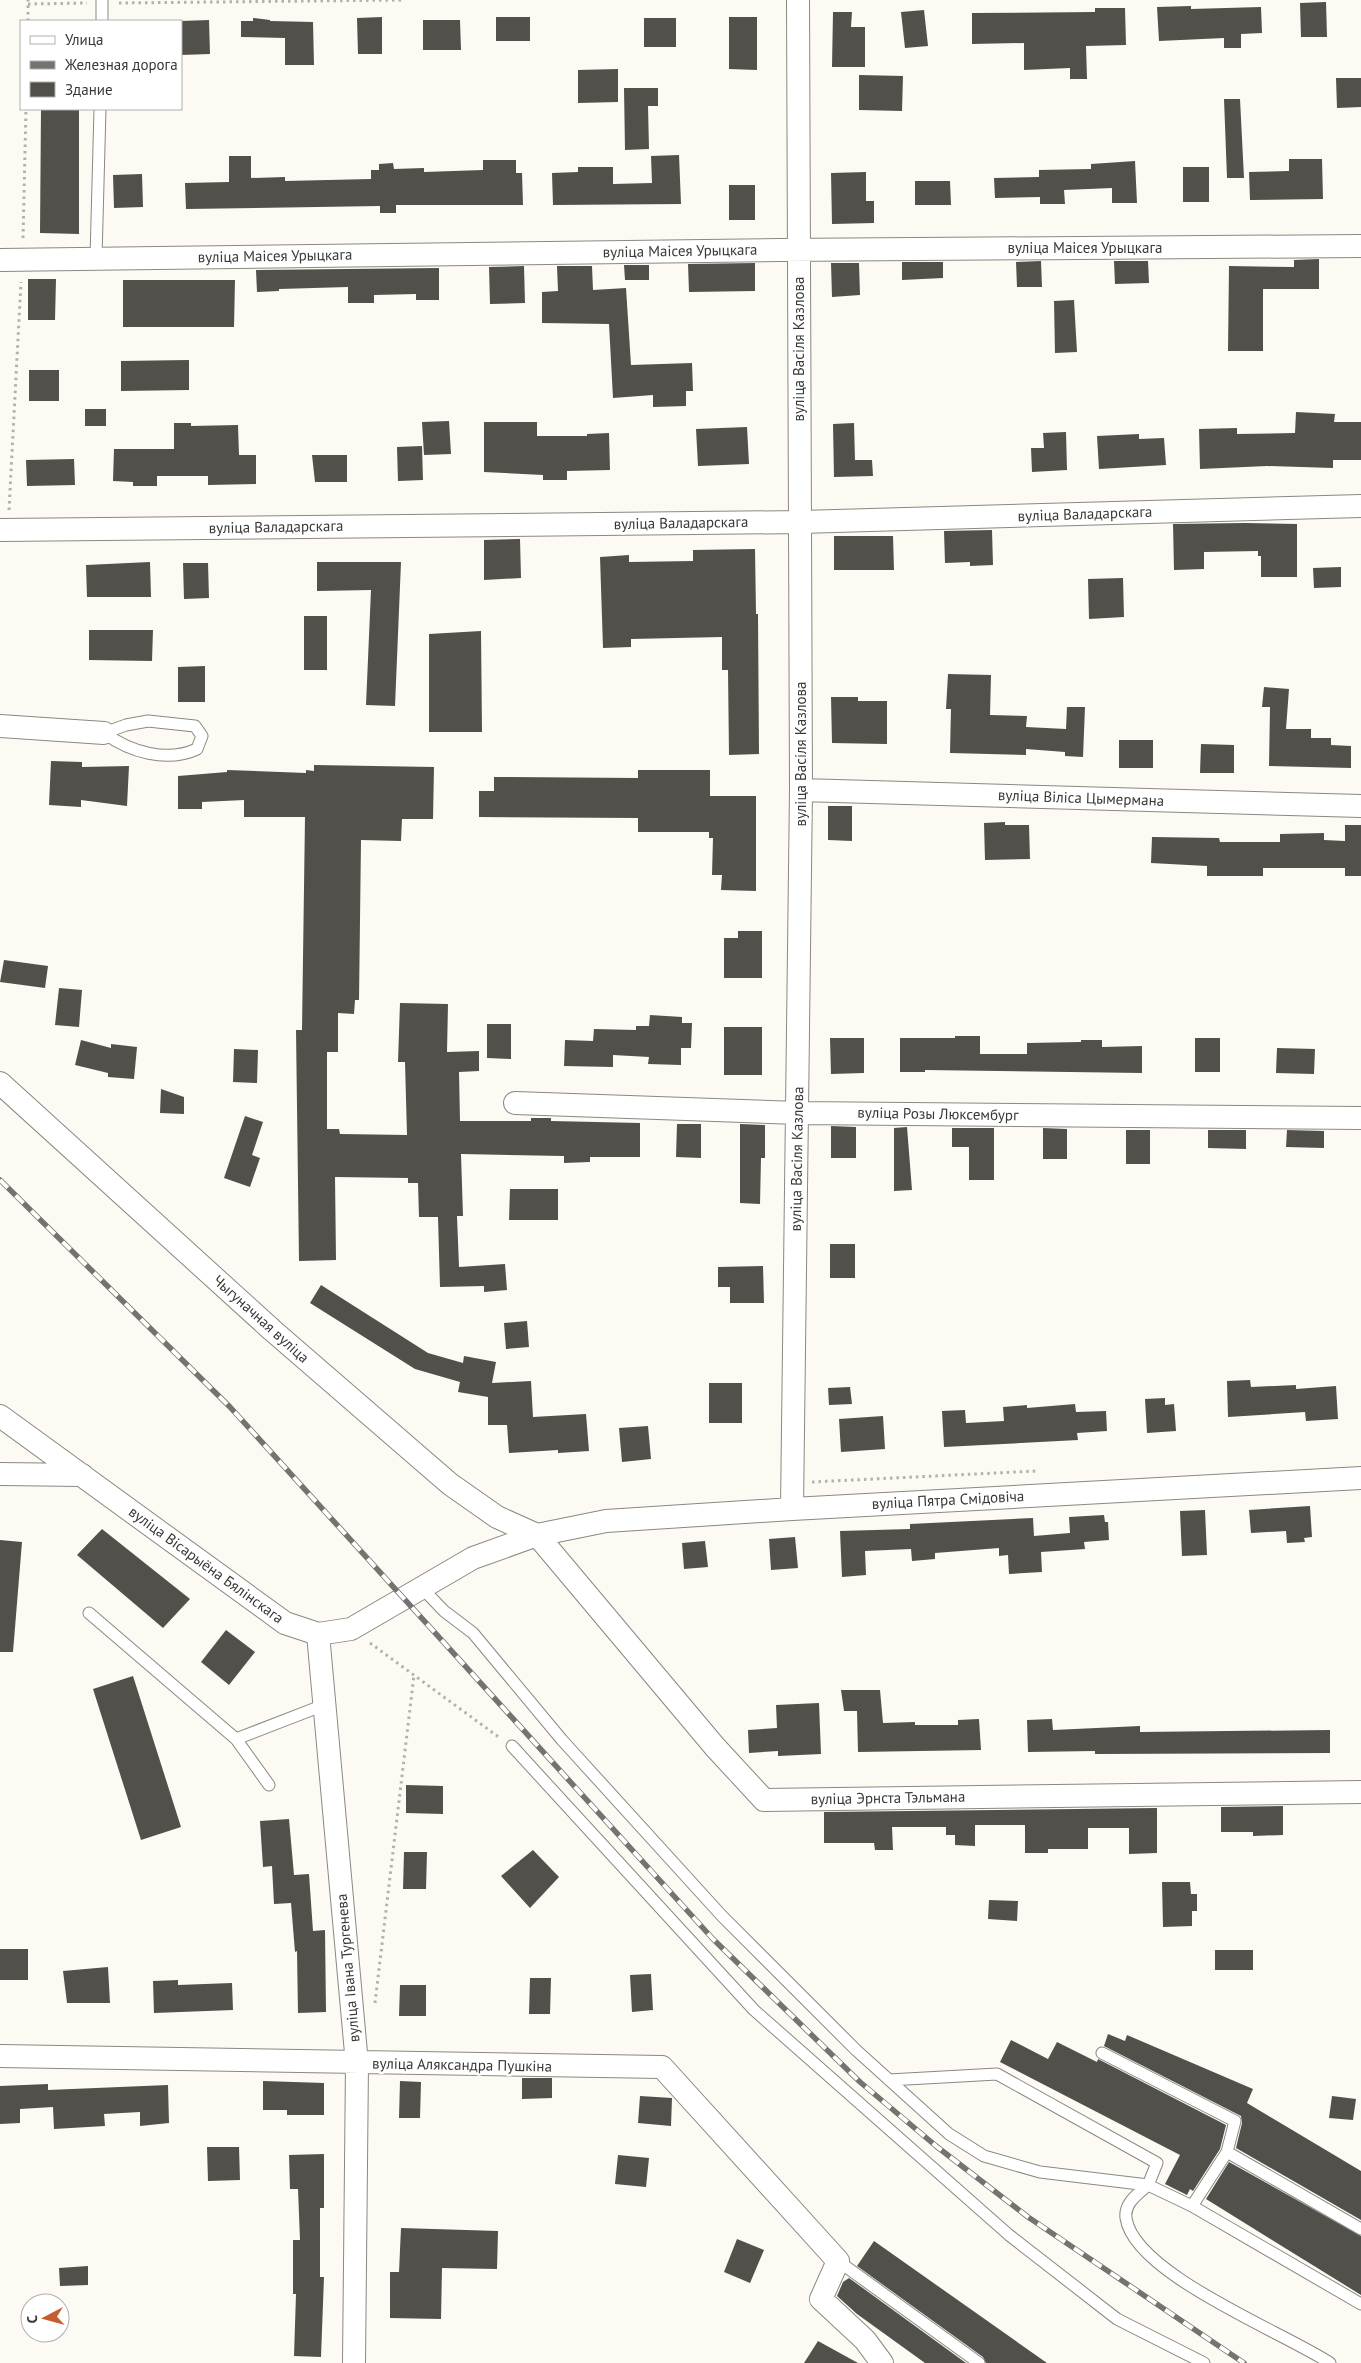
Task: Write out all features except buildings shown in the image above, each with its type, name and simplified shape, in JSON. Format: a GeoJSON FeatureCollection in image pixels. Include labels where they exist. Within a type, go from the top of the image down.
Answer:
{"type":"FeatureCollection","features":[{"type":"Feature","properties":{"kind":"street","name":"вуліца Васіля Казлова"},"geometry":{"type":"LineString","coordinates":[[792,1509],[801,790],[798,0]]}},
{"type":"Feature","properties":{"kind":"street","name":"вуліца Маісея Урыцкага"},"geometry":{"type":"LineString","coordinates":[[0,260],[798,250],[1361,246]]}},
{"type":"Feature","properties":{"kind":"street","name":"вуліца Валадарскага"},"geometry":{"type":"LineString","coordinates":[[4,530],[801,522],[1361,506]]}},
{"type":"Feature","properties":{"kind":"street"},"geometry":{"type":"LineString","coordinates":[[0,726],[104,733]]}},
{"type":"Feature","properties":{"kind":"street","name":"вуліца Віліса Цымермана"},"geometry":{"type":"LineString","coordinates":[[801,790],[1361,806]]}},
{"type":"Feature","properties":{"kind":"street","name":"Чыгуначная вуліца"},"geometry":{"type":"LineString","coordinates":[[0,1083],[272,1330],[450,1484],[497,1517],[537,1535]]}},
{"type":"Feature","properties":{"kind":"street","name":"вуліца Розы Люксембург"},"geometry":{"type":"LineString","coordinates":[[515,1103],[798,1112],[1361,1118]]}},
{"type":"Feature","properties":{"kind":"street","name":"вуліца Вісарыёна Бялінскага"},"geometry":{"type":"LineString","coordinates":[[0,1416],[231,1586],[285,1623],[318,1634],[351,1629],[474,1558],[537,1535]]}},
{"type":"Feature","properties":{"kind":"street"},"geometry":{"type":"LineString","coordinates":[[0,1474],[82,1475]]}},
{"type":"Feature","properties":{"kind":"street","name":"вуліца Пятра Смідовіча"},"geometry":{"type":"LineString","coordinates":[[537,1535],[606,1521],[1361,1478]]}},
{"type":"Feature","properties":{"kind":"street","name":"вуліца Эрнста Тэльмана"},"geometry":{"type":"LineString","coordinates":[[537,1535],[715,1747],[764,1800],[1361,1792]]}},
{"type":"Feature","properties":{"kind":"street","name":"вуліца Івана Тургенева"},"geometry":{"type":"LineString","coordinates":[[318,1634],[357,2064],[354,2363]]}},
{"type":"Feature","properties":{"kind":"street","name":"вуліца Аляксандра Пушкіна"},"geometry":{"type":"LineString","coordinates":[[0,2056],[357,2064],[662,2067],[838,2262]]}},
{"type":"Feature","properties":{"kind":"street"},"geometry":{"type":"LineString","coordinates":[[838,2262],[821,2299],[865,2340],[882,2363]]}},
{"type":"Feature","properties":{"kind":"lane"},"geometry":{"type":"LineString","coordinates":[[102,2],[102,20]]}},
{"type":"Feature","properties":{"kind":"lane"},"geometry":{"type":"LineString","coordinates":[[96,258],[100,110]]}},
{"type":"Feature","properties":{"kind":"lane"},"geometry":{"type":"LineString","coordinates":[[157,722],[195,726],[202,736],[197,749],[186,754],[162,755],[119,744],[104,733],[126,725],[157,722]]}},
{"type":"Feature","properties":{"kind":"lane"},"geometry":{"type":"LineString","coordinates":[[422,1588],[444,1610],[473,1633],[562,1740],[722,1916],[856,2050],[949,2134],[984,2156],[1040,2172],[1148,2185],[1192,2206],[1361,2304]]}},
{"type":"Feature","properties":{"kind":"lane"},"geometry":{"type":"LineString","coordinates":[[88,1612],[236,1739],[269,1785]]}},
{"type":"Feature","properties":{"kind":"lane"},"geometry":{"type":"LineString","coordinates":[[236,1739],[324,1705]]}},
{"type":"Feature","properties":{"kind":"lane"},"geometry":{"type":"LineString","coordinates":[[512,1746],[754,2010],[1025,2247],[1116,2319],[1204,2363]]}},
{"type":"Feature","properties":{"kind":"lane"},"geometry":{"type":"LineString","coordinates":[[1102,2053],[1235,2121],[1227,2152],[1192,2206]]}},
{"type":"Feature","properties":{"kind":"lane"},"geometry":{"type":"LineString","coordinates":[[889,2080],[997,2074],[1157,2163],[1148,2185],[1130,2201],[1126,2216],[1131,2234],[1147,2255],[1182,2281],[1314,2352],[1330,2363]]}},
{"type":"Feature","properties":{"kind":"lane"},"geometry":{"type":"LineString","coordinates":[[1227,2152],[1361,2229]]}},
{"type":"Feature","properties":{"kind":"lane"},"geometry":{"type":"LineString","coordinates":[[838,2262],[979,2363]]}},
{"type":"Feature","properties":{"kind":"path"},"geometry":{"type":"LineString","coordinates":[[28,20],[28,2],[404,0]]}},
{"type":"Feature","properties":{"kind":"path"},"geometry":{"type":"LineString","coordinates":[[4,530],[22,261],[26,110]]}},
{"type":"Feature","properties":{"kind":"path"},"geometry":{"type":"LineString","coordinates":[[351,1629],[512,1746]]}},
{"type":"Feature","properties":{"kind":"path"},"geometry":{"type":"LineString","coordinates":[[373,2011],[414,1675]]}},
{"type":"Feature","properties":{"kind":"railway"},"geometry":{"type":"LineString","coordinates":[[0,1180],[230,1407],[713,1939],[860,2082],[936,2146],[1028,2217],[1244,2363]]}}]}
